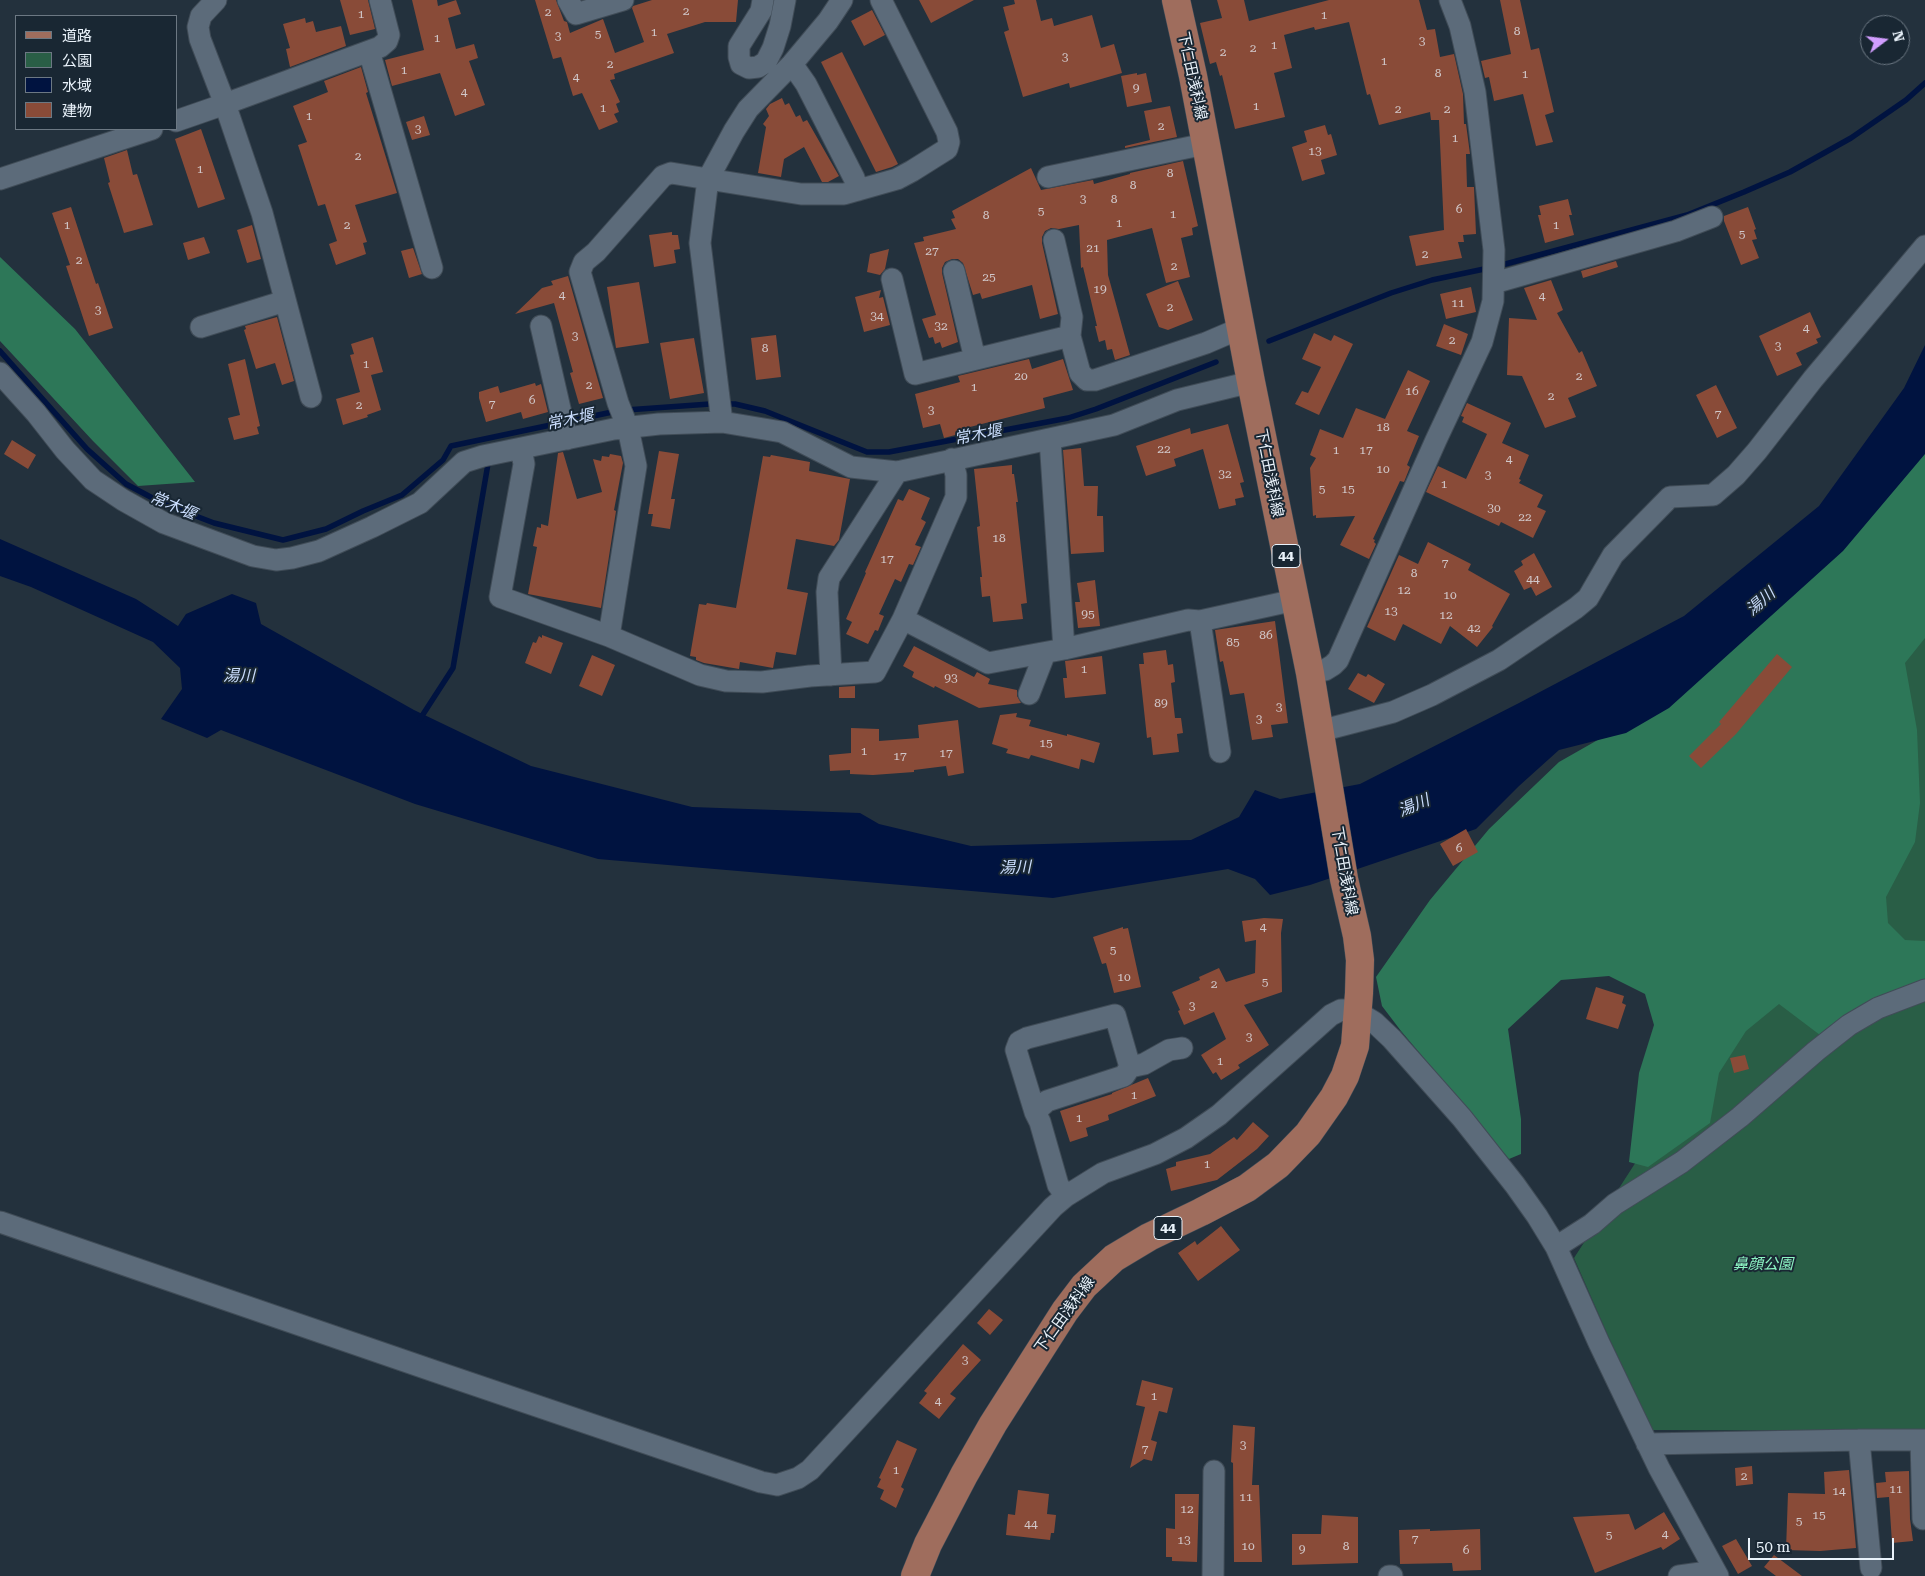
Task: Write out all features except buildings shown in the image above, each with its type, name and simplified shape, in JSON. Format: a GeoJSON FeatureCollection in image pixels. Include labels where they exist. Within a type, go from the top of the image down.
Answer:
{"type":"FeatureCollection","features":[{"type":"Feature","properties":{"kind":"main road","name":"下仁田浅科線"},"geometry":{"type":"LineString","coordinates":[[915,1576],[928,1544],[959,1483],[993,1424],[1065,1311],[1084,1286],[1114,1258],[1149,1237],[1247,1188],[1278,1165],[1319,1119],[1345,1076],[1355,1046],[1359,1013],[1360,960],[1356,936],[1344,879],[1310,673],[1176,0]]}},
{"type":"Feature","properties":{"kind":"street"},"geometry":{"type":"LineString","coordinates":[[216,0],[201,16],[198,27],[200,39],[225,104],[262,213],[311,397]]}},
{"type":"Feature","properties":{"kind":"street"},"geometry":{"type":"LineString","coordinates":[[178,119],[380,47],[387,41],[389,35],[380,0]]}},
{"type":"Feature","properties":{"kind":"street"},"geometry":{"type":"LineString","coordinates":[[568,0],[576,14],[623,0]]}},
{"type":"Feature","properties":{"kind":"street"},"geometry":{"type":"LineString","coordinates":[[763,0],[761,11],[739,46],[741,64],[749,68],[758,67],[766,62],[780,26],[785,0]]}},
{"type":"Feature","properties":{"kind":"street"},"geometry":{"type":"LineString","coordinates":[[720,409],[700,243],[708,180],[734,130],[748,109],[792,64],[828,21],[842,0]]}},
{"type":"Feature","properties":{"kind":"street"},"geometry":{"type":"LineString","coordinates":[[609,636],[636,466],[580,272],[584,262],[596,252],[663,176],[671,173],[801,194],[844,194],[897,179],[912,172],[947,149],[949,142],[947,132],[881,0]]}},
{"type":"Feature","properties":{"kind":"street"},"geometry":{"type":"LineString","coordinates":[[1310,673],[1333,666],[1338,660],[1482,342],[1494,301],[1494,273],[1476,92],[1460,26],[1450,0]]}},
{"type":"Feature","properties":{"kind":"street"},"geometry":{"type":"LineString","coordinates":[[369,51],[432,268]]}},
{"type":"Feature","properties":{"kind":"street"},"geometry":{"type":"LineString","coordinates":[[792,64],[806,84],[854,178],[858,190]]}},
{"type":"Feature","properties":{"kind":"street"},"geometry":{"type":"LineString","coordinates":[[0,179],[149,130]]}},
{"type":"Feature","properties":{"kind":"street"},"geometry":{"type":"LineString","coordinates":[[1048,177],[1205,144]]}},
{"type":"Feature","properties":{"kind":"street"},"geometry":{"type":"LineString","coordinates":[[1494,273],[1676,231],[1712,217]]}},
{"type":"Feature","properties":{"kind":"street"},"geometry":{"type":"LineString","coordinates":[[1054,240],[1072,317],[1070,336],[1080,373],[1087,380],[1095,380],[1241,331]]}},
{"type":"Feature","properties":{"kind":"street"},"geometry":{"type":"LineString","coordinates":[[1321,736],[1393,712],[1432,695],[1499,660],[1576,608],[1588,598],[1613,555],[1670,498],[1713,495],[1736,475],[1813,379],[1925,246]]}},
{"type":"Feature","properties":{"kind":"street"},"geometry":{"type":"LineString","coordinates":[[954,270],[976,359]]}},
{"type":"Feature","properties":{"kind":"street"},"geometry":{"type":"LineString","coordinates":[[892,279],[915,374],[1070,336]]}},
{"type":"Feature","properties":{"kind":"street"},"geometry":{"type":"LineString","coordinates":[[201,327],[285,301]]}},
{"type":"Feature","properties":{"kind":"street"},"geometry":{"type":"LineString","coordinates":[[541,326],[564,429]]}},
{"type":"Feature","properties":{"kind":"street"},"geometry":{"type":"LineString","coordinates":[[0,373],[93,480],[123,500],[164,522],[253,556],[276,560],[319,551],[420,503],[464,462],[492,454],[521,449],[564,429],[623,417],[660,424],[720,409],[782,432],[851,466],[897,472],[952,458],[1114,425],[1177,400],[1250,376]]}},
{"type":"Feature","properties":{"kind":"street"},"geometry":{"type":"LineString","coordinates":[[1029,694],[1054,651],[1050,439]]}},
{"type":"Feature","properties":{"kind":"street"},"geometry":{"type":"LineString","coordinates":[[521,449],[524,464],[500,597],[609,636],[700,676],[726,681],[762,682],[875,672],[903,619],[956,497],[956,474],[952,458]]}},
{"type":"Feature","properties":{"kind":"street"},"geometry":{"type":"LineString","coordinates":[[831,675],[827,592],[829,578],[897,472]]}},
{"type":"Feature","properties":{"kind":"street"},"geometry":{"type":"LineString","coordinates":[[903,619],[988,663],[1054,651],[1188,620],[1200,622],[1295,600]]}},
{"type":"Feature","properties":{"kind":"street"},"geometry":{"type":"LineString","coordinates":[[1200,622],[1220,752]]}},
{"type":"Feature","properties":{"kind":"street"},"geometry":{"type":"LineString","coordinates":[[1556,1247],[1592,1224],[1615,1204],[1682,1162],[1740,1117],[1816,1051],[1850,1025],[1878,1008],[1925,990]]}},
{"type":"Feature","properties":{"kind":"street"},"geometry":{"type":"LineString","coordinates":[[0,1222],[452,1378],[761,1482],[777,1485],[792,1481],[810,1470],[1052,1207],[1103,1173],[1154,1154],[1186,1138],[1218,1115],[1331,1015],[1341,1010],[1359,1013],[1374,1022],[1392,1039],[1462,1118],[1514,1185],[1556,1247],[1647,1444],[1716,1573],[1679,1576]]}},
{"type":"Feature","properties":{"kind":"street"},"geometry":{"type":"LineString","coordinates":[[1066,1196],[1058,1185],[1040,1122],[1035,1112],[1016,1050],[1019,1042],[1027,1038],[1115,1015],[1130,1067]]}},
{"type":"Feature","properties":{"kind":"street"},"geometry":{"type":"LineString","coordinates":[[1035,1112],[1047,1101],[1124,1076],[1130,1067],[1144,1064],[1169,1050],[1182,1048]]}},
{"type":"Feature","properties":{"kind":"street"},"geometry":{"type":"LineString","coordinates":[[1859,1440],[1871,1568]]}},
{"type":"Feature","properties":{"kind":"street"},"geometry":{"type":"LineString","coordinates":[[1647,1444],[1923,1440],[1923,1518]]}},
{"type":"Feature","properties":{"kind":"street"},"geometry":{"type":"LineString","coordinates":[[1213,1576],[1214,1471]]}},
{"type":"Feature","properties":{"kind":"green space"},"geometry":{"type":"Polygon","coordinates":[[[0,257],[75,329],[195,482],[138,486],[93,441],[0,341],[0,257]]]}},
{"type":"Feature","properties":{"kind":"green space"},"geometry":{"type":"Polygon","coordinates":[[[1925,432],[1925,638],[1905,663],[1917,730],[1920,803],[1915,842],[1886,897],[1888,923],[1905,940],[1925,941],[1925,980],[1881,995],[1820,1035],[1779,1004],[1746,1031],[1719,1073],[1710,1123],[1648,1167],[1629,1162],[1639,1073],[1654,1025],[1645,994],[1609,976],[1561,980],[1508,1029],[1521,1119],[1521,1154],[1509,1159],[1382,1006],[1376,977],[1430,900],[1489,829],[1559,762],[1668,700],[1925,432]]]}},
{"type":"Feature","properties":{"kind":"green space","name":"鼻顔公園"},"geometry":{"type":"Polygon","coordinates":[[[1925,616],[1925,1431],[1653,1430],[1609,1338],[1574,1258],[1643,1151],[1663,1043],[1925,616]]]}},
{"type":"Feature","properties":{"kind":"water","name":"湯川"},"geometry":{"type":"Polygon","coordinates":[[[1925,345],[1925,454],[1843,551],[1669,708],[1626,733],[1559,750],[1519,786],[1476,829],[1310,885],[1270,895],[1255,879],[1228,869],[1053,898],[598,859],[415,804],[221,730],[207,738],[161,719],[182,689],[180,668],[153,642],[31,587],[0,576],[0,539],[136,599],[178,626],[186,614],[232,594],[256,603],[261,624],[414,710],[531,766],[692,807],[860,813],[879,824],[971,846],[1191,840],[1239,817],[1255,790],[1280,799],[1360,784],[1684,616],[1819,506],[1904,388],[1925,345]]]}},
{"type":"Feature","properties":{"kind":"waterway"},"geometry":{"type":"LineString","coordinates":[[1498,266],[1687,215],[1744,192],[1790,172],[1851,138],[1906,100],[1925,83]]}},
{"type":"Feature","properties":{"kind":"waterway"},"geometry":{"type":"LineString","coordinates":[[1269,341],[1391,293],[1432,280],[1489,268]]}},
{"type":"Feature","properties":{"kind":"waterway","name":"常木堰"},"geometry":{"type":"LineString","coordinates":[[0,351],[87,449],[126,484],[162,503],[214,523],[283,540],[326,529],[402,495],[443,460],[451,446],[617,411]]}},
{"type":"Feature","properties":{"kind":"waterway","name":"常木堰"},"geometry":{"type":"LineString","coordinates":[[626,410],[735,404],[765,411],[867,452],[889,452],[1068,418],[1216,362]]}},
{"type":"Feature","properties":{"kind":"waterway"},"geometry":{"type":"LineString","coordinates":[[420,719],[453,668],[489,458]]}}]}
